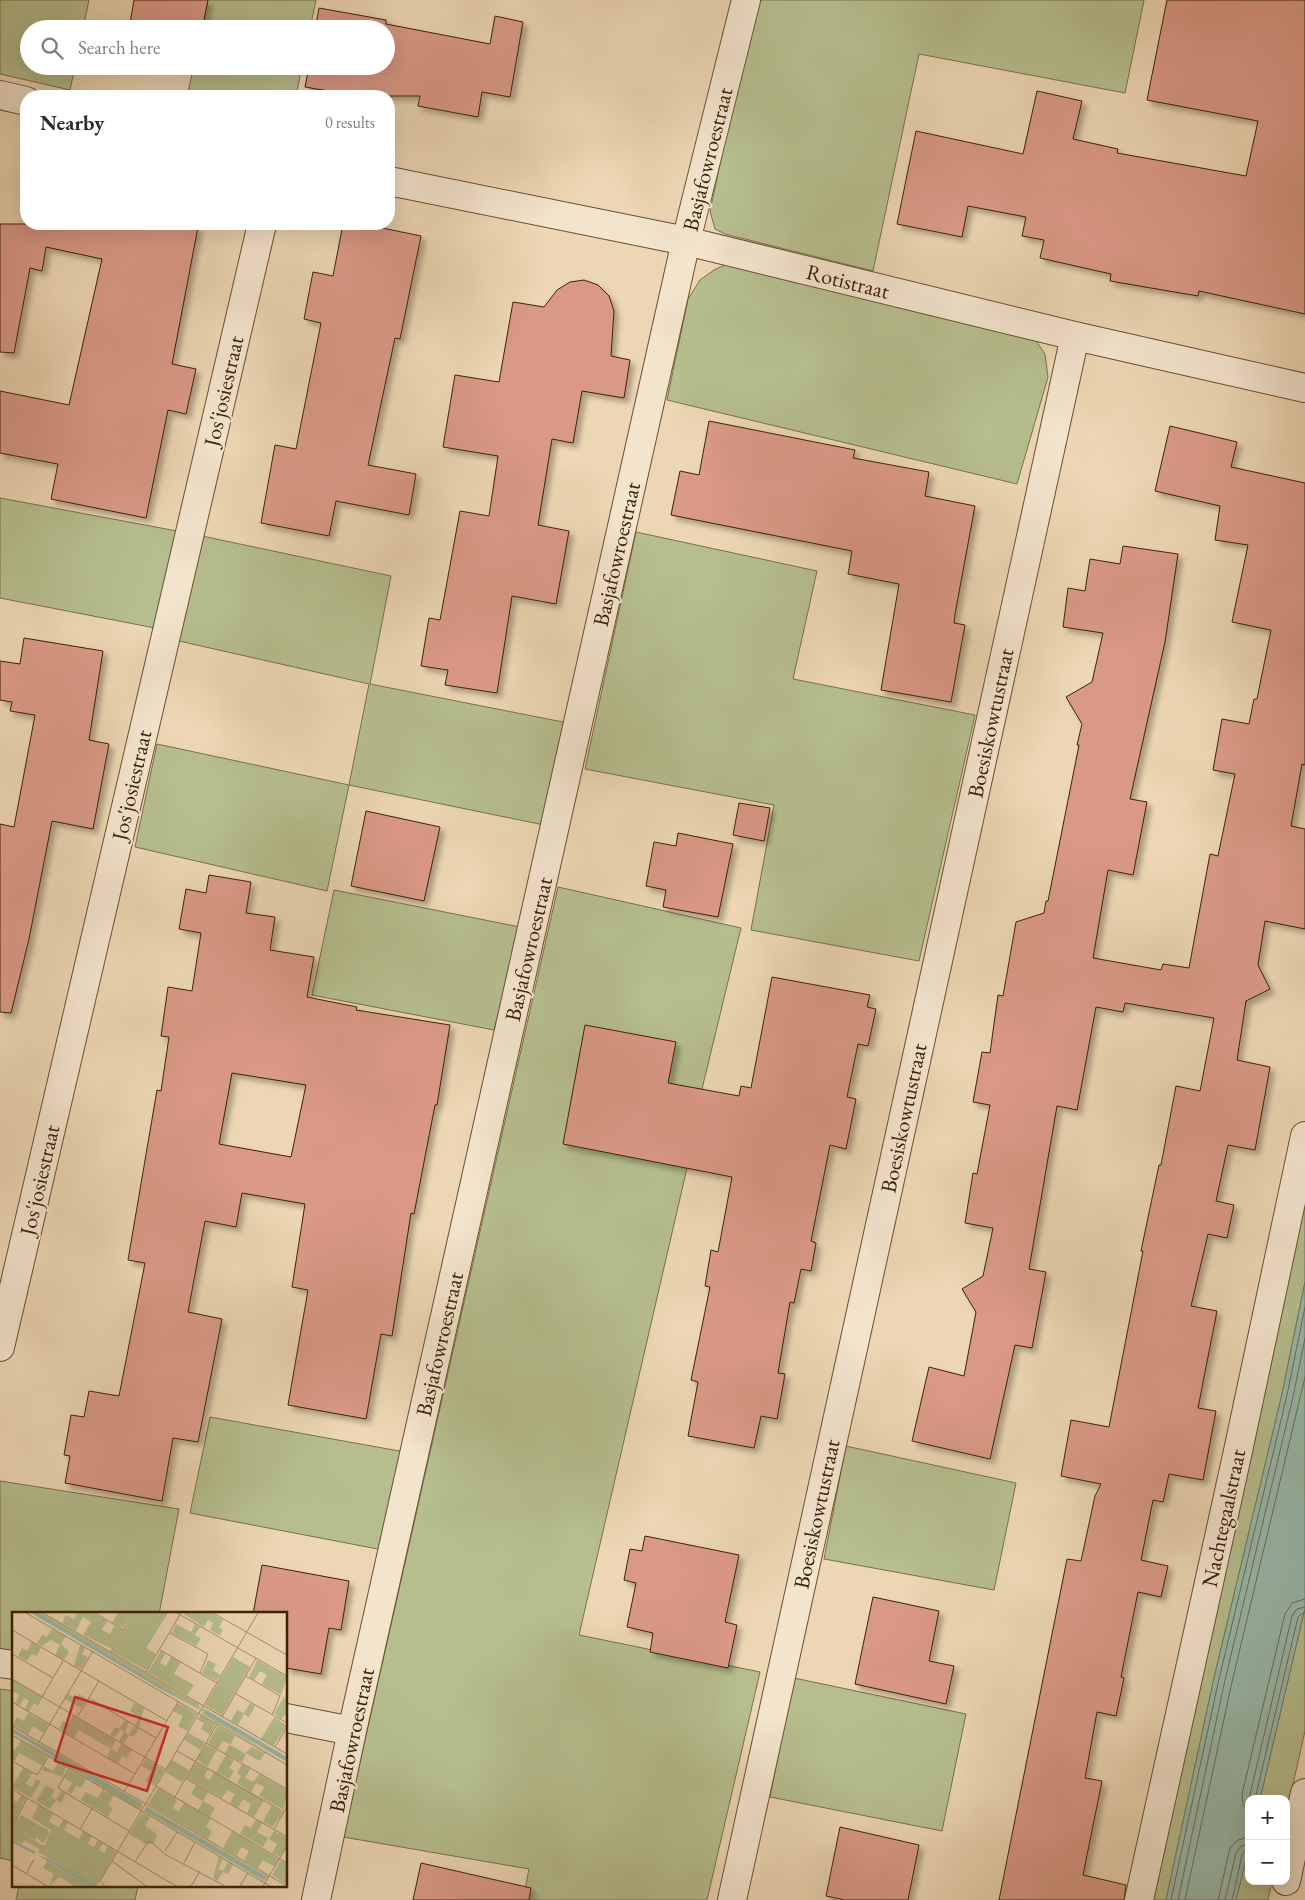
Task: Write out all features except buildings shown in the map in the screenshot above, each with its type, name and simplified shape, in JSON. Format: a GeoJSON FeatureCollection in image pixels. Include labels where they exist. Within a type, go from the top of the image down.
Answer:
{"type":"FeatureCollection","features":[{"type":"Feature","properties":{"kind":"street","name":"Basjafowroestraat"},"geometry":{"type":"LineString","coordinates":[[316,1900],[352,1731],[686,241],[746,0]]}},
{"type":"Feature","properties":{"kind":"street"},"geometry":{"type":"LineString","coordinates":[[0,95],[20,100]]}},
{"type":"Feature","properties":{"kind":"street","name":"Rotistraat"},"geometry":{"type":"LineString","coordinates":[[395,182],[686,241],[1075,336],[1305,388]]}},
{"type":"Feature","properties":{"kind":"street","name":"Jos'josiestraat"},"geometry":{"type":"LineString","coordinates":[[0,1347],[261,230]]}},
{"type":"Feature","properties":{"kind":"street","name":"Boesiskowtustraat"},"geometry":{"type":"LineString","coordinates":[[732,1900],[1075,336]]}},
{"type":"Feature","properties":{"kind":"street","name":"Nachtegaalstraat"},"geometry":{"type":"LineString","coordinates":[[1139,1900],[1305,1136]]}},
{"type":"Feature","properties":{"kind":"street"},"geometry":{"type":"LineString","coordinates":[[288,1718],[352,1731]]}},
{"type":"Feature","properties":{"kind":"street"},"geometry":{"type":"LineString","coordinates":[[1290,1862],[1305,1793]]}},
{"type":"Feature","properties":{"kind":"street"},"geometry":{"type":"LineString","coordinates":[[1282,1900],[1285,1885]]}},
{"type":"Feature","properties":{"kind":"green space"},"geometry":{"type":"Polygon","coordinates":[[[0,0],[89,0],[85,20],[20,20],[20,75],[73,75],[70,90],[0,74],[0,0]]]}},
{"type":"Feature","properties":{"kind":"green space"},"geometry":{"type":"Polygon","coordinates":[[[208,0],[316,0],[312,20],[204,20],[208,0]]]}},
{"type":"Feature","properties":{"kind":"green space"},"geometry":{"type":"Polygon","coordinates":[[[755,0],[1144,0],[1125,93],[919,54],[873,271],[725,234],[715,229],[710,211],[755,0]]]}},
{"type":"Feature","properties":{"kind":"green space"},"geometry":{"type":"Polygon","coordinates":[[[192,75],[300,75],[297,90],[188,90],[192,75]]]}},
{"type":"Feature","properties":{"kind":"green space"},"geometry":{"type":"Polygon","coordinates":[[[729,263],[1034,338],[1045,354],[1048,377],[1017,484],[667,400],[688,299],[700,280],[714,270],[729,263]]]}},
{"type":"Feature","properties":{"kind":"green space"},"geometry":{"type":"Polygon","coordinates":[[[0,498],[177,531],[155,628],[0,598],[0,498]]]}},
{"type":"Feature","properties":{"kind":"green space"},"geometry":{"type":"Polygon","coordinates":[[[636,532],[817,571],[793,679],[975,715],[919,961],[751,930],[774,805],[585,769],[636,532]]]}},
{"type":"Feature","properties":{"kind":"green space"},"geometry":{"type":"Polygon","coordinates":[[[202,536],[391,576],[370,684],[568,723],[544,825],[349,785],[369,684],[179,641],[202,536]]]}},
{"type":"Feature","properties":{"kind":"green space"},"geometry":{"type":"Polygon","coordinates":[[[157,744],[349,785],[327,891],[135,847],[157,744]]]}},
{"type":"Feature","properties":{"kind":"green space"},"geometry":{"type":"Polygon","coordinates":[[[558,887],[741,928],[702,1089],[687,1168],[579,1635],[760,1672],[707,1900],[523,1900],[529,1869],[343,1837],[558,887]]]}},
{"type":"Feature","properties":{"kind":"green space"},"geometry":{"type":"Polygon","coordinates":[[[334,890],[520,927],[494,1030],[312,995],[334,890]]]}},
{"type":"Feature","properties":{"kind":"green space"},"geometry":{"type":"Polygon","coordinates":[[[1305,1198],[1305,1282],[1282,1394],[1214,1678],[1166,1900],[1150,1900],[1305,1198]]]}},
{"type":"Feature","properties":{"kind":"green space"},"geometry":{"type":"Polygon","coordinates":[[[210,1417],[405,1452],[383,1550],[190,1513],[210,1417]]]}},
{"type":"Feature","properties":{"kind":"green space"},"geometry":{"type":"Polygon","coordinates":[[[846,1446],[1016,1483],[994,1590],[824,1559],[846,1446]]]}},
{"type":"Feature","properties":{"kind":"green space"},"geometry":{"type":"Polygon","coordinates":[[[0,1481],[179,1509],[159,1612],[12,1612],[12,1653],[0,1650],[0,1481]]]}},
{"type":"Feature","properties":{"kind":"green space"},"geometry":{"type":"Polygon","coordinates":[[[1305,1608],[1305,1731],[1290,1797],[1290,1795],[1261,1795],[1305,1608]]]}},
{"type":"Feature","properties":{"kind":"green space"},"geometry":{"type":"Polygon","coordinates":[[[794,1678],[966,1714],[942,1831],[770,1797],[794,1678]]]}},
{"type":"Feature","properties":{"kind":"green space"},"geometry":{"type":"Polygon","coordinates":[[[0,1689],[12,1691],[12,1861],[0,1858],[0,1689]]]}},
{"type":"Feature","properties":{"kind":"green space"},"geometry":{"type":"Polygon","coordinates":[[[1245,1863],[1245,1885],[1271,1885],[1268,1900],[1236,1900],[1245,1863]]]}},
{"type":"Feature","properties":{"kind":"green space"},"geometry":{"type":"Polygon","coordinates":[[[19,1888],[138,1888],[135,1900],[16,1900],[19,1888]]]}},
{"type":"Feature","properties":{"kind":"water"},"geometry":{"type":"Polygon","coordinates":[[[1305,1282],[1305,1608],[1261,1795],[1245,1795],[1245,1863],[1236,1900],[1166,1900],[1214,1678],[1282,1394],[1305,1282]]]}}]}
